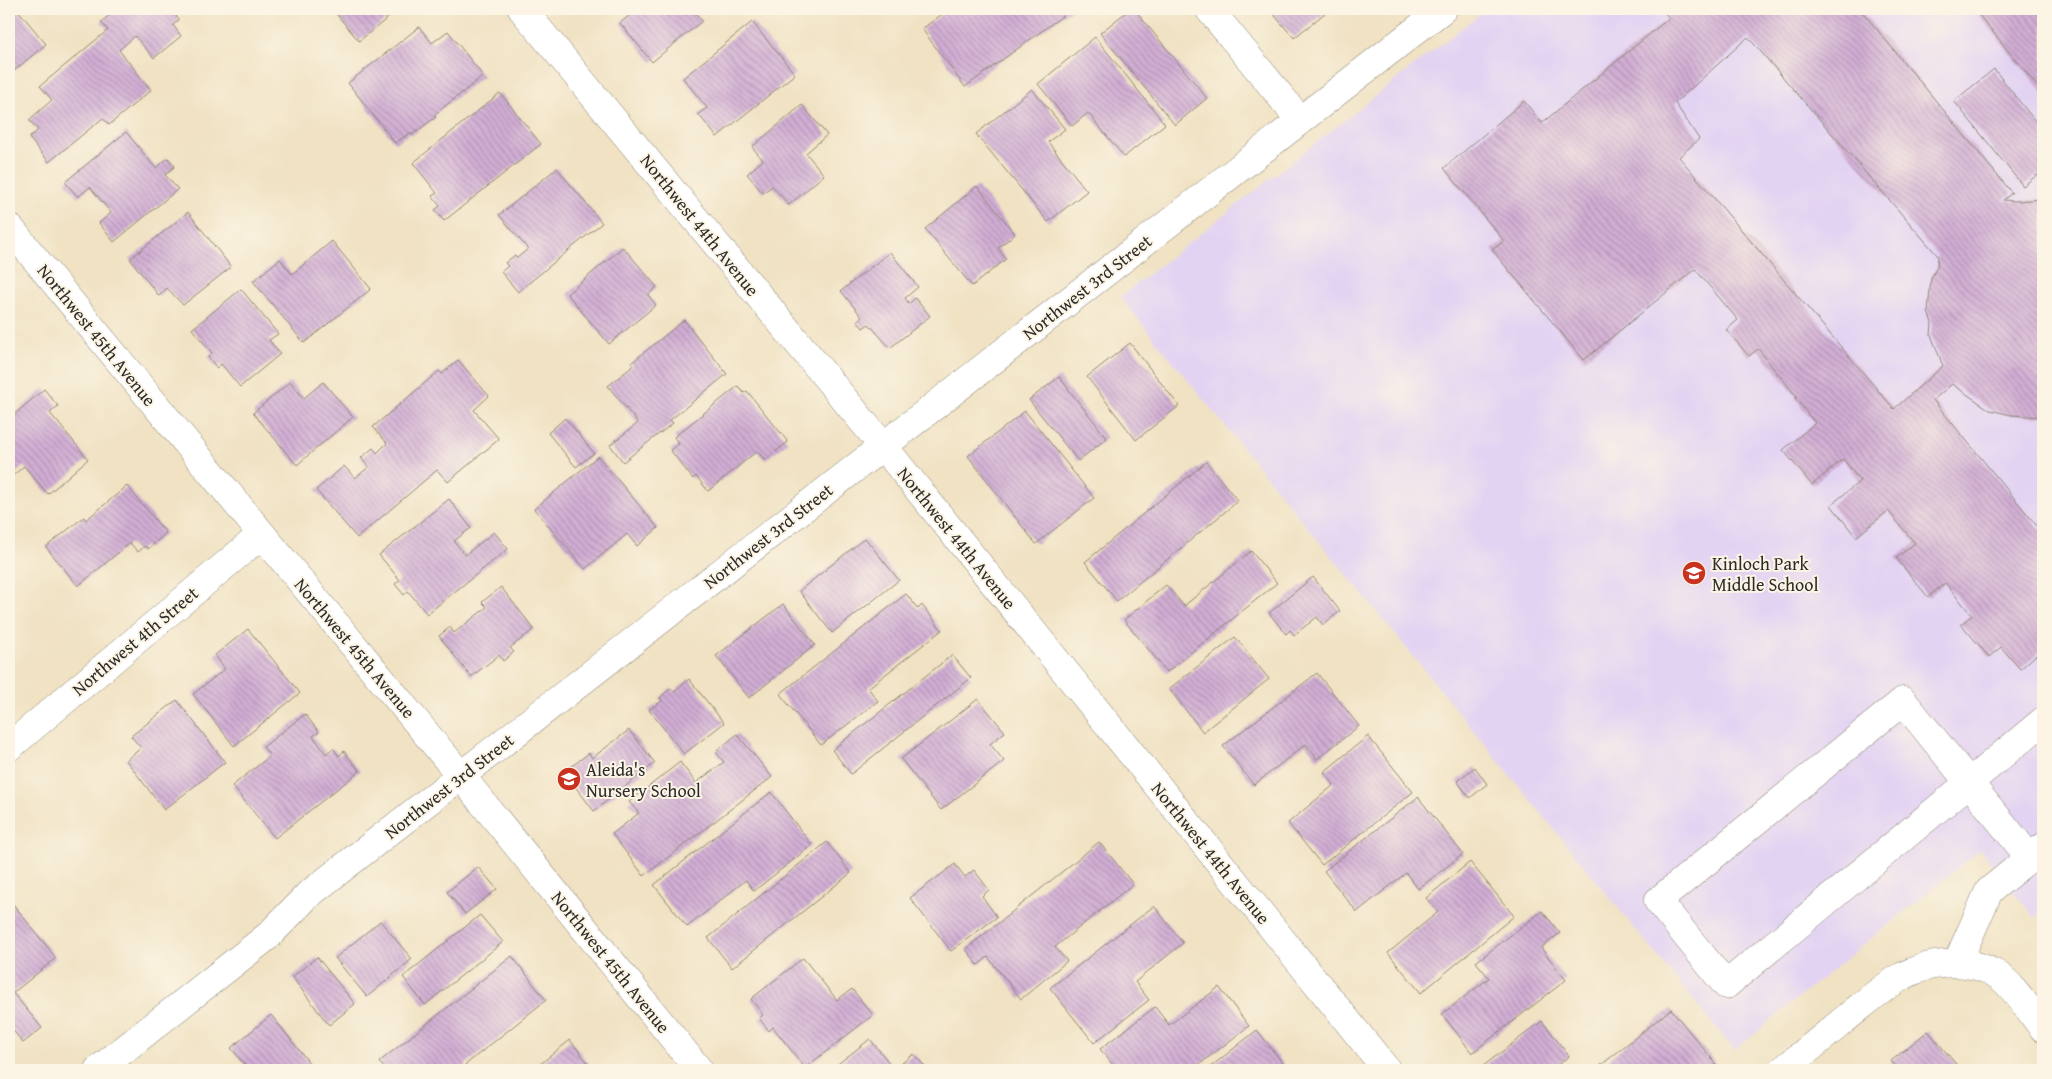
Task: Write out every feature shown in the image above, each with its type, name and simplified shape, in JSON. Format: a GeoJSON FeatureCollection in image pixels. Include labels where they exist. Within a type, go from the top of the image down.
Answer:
{"type":"FeatureCollection","features":[{"type":"Feature","properties":{"kind":"street","name":"Northwest 44th Avenue"},"geometry":{"type":"LineString","coordinates":[[522,9],[883,446],[1387,1070]]}},
{"type":"Feature","properties":{"kind":"street"},"geometry":{"type":"LineString","coordinates":[[1209,9],[1300,120]]}},
{"type":"Feature","properties":{"kind":"street","name":"Northwest 3rd Street"},"geometry":{"type":"LineString","coordinates":[[98,1070],[268,936],[308,895],[1443,9]]}},
{"type":"Feature","properties":{"kind":"street","name":"Northwest 45th Avenue"},"geometry":{"type":"LineString","coordinates":[[9,228],[461,776],[699,1070]]}},
{"type":"Feature","properties":{"kind":"street","name":"Northwest 4th Street"},"geometry":{"type":"LineString","coordinates":[[9,746],[261,535]]}},
{"type":"Feature","properties":{"kind":"street"},"geometry":{"type":"LineString","coordinates":[[1957,963],[1989,891],[2036,852],[1969,782],[1903,701],[1658,901],[1726,985],[1969,782],[2043,721]]}},
{"type":"Feature","properties":{"kind":"street"},"geometry":{"type":"LineString","coordinates":[[1783,1070],[1880,991],[1904,976],[1939,964],[1957,963],[1979,967],[1996,974],[2007,983],[2043,1028]]}},
{"type":"Feature","properties":{"kind":"shaded area","name":"Kinloch Park Middle School"},"geometry":{"type":"Polygon","coordinates":[[[1486,9],[2043,9],[2043,911],[2035,918],[1980,850],[1734,1050],[1120,297],[1486,9]]]}},
{"type":"Feature","properties":{"kind":"building"},"geometry":{"type":"Polygon","coordinates":[[[9,9],[17,9],[46,44],[9,75],[9,9]]]}},
{"type":"Feature","properties":{"kind":"building"},"geometry":{"type":"Polygon","coordinates":[[[117,9],[171,9],[179,20],[173,25],[181,36],[154,58],[135,36],[119,50],[151,90],[109,125],[103,118],[49,162],[29,138],[38,130],[29,120],[52,100],[40,86],[108,30],[101,22],[117,9]]]}},
{"type":"Feature","properties":{"kind":"building"},"geometry":{"type":"Polygon","coordinates":[[[332,9],[399,9],[359,41],[332,9]]]}},
{"type":"Feature","properties":{"kind":"building"},"geometry":{"type":"Polygon","coordinates":[[[634,9],[692,9],[702,21],[652,62],[620,23],[636,10],[634,9]]]}},
{"type":"Feature","properties":{"kind":"building"},"geometry":{"type":"Polygon","coordinates":[[[949,9],[1072,9],[965,87],[922,29],[949,9]]]}},
{"type":"Feature","properties":{"kind":"building"},"geometry":{"type":"Polygon","coordinates":[[[1130,9],[1134,9],[1207,98],[1175,125],[1100,33],[1130,9]]]}},
{"type":"Feature","properties":{"kind":"building"},"geometry":{"type":"Polygon","coordinates":[[[1269,9],[1330,9],[1294,38],[1269,9]]]}},
{"type":"Feature","properties":{"kind":"building"},"geometry":{"type":"Polygon","coordinates":[[[1662,9],[1860,9],[2012,193],[2003,200],[2043,199],[2043,417],[2011,415],[1990,410],[1952,384],[1933,400],[2043,533],[2043,649],[2020,669],[2001,647],[1989,657],[1961,624],[1972,615],[1945,583],[1928,597],[1896,558],[1915,543],[1888,511],[1856,537],[1831,505],[1860,481],[1843,459],[1812,485],[1783,450],[1815,423],[1795,398],[1797,397],[1758,349],[1749,356],[1726,330],[1738,320],[1695,269],[1584,360],[1492,250],[1504,241],[1444,168],[1524,101],[1542,123],[1669,18],[1662,9]],[[1748,37],[1675,103],[1699,139],[1679,157],[1894,409],[1943,366],[1931,335],[1932,323],[1928,312],[1931,278],[1937,267],[1938,256],[1748,37]]]}},
{"type":"Feature","properties":{"kind":"building"},"geometry":{"type":"Polygon","coordinates":[[[1974,9],[2043,9],[2043,93],[1974,9]]]}},
{"type":"Feature","properties":{"kind":"building"},"geometry":{"type":"Polygon","coordinates":[[[752,22],[795,74],[717,137],[698,114],[707,108],[683,78],[752,22]]]}},
{"type":"Feature","properties":{"kind":"building"},"geometry":{"type":"Polygon","coordinates":[[[419,27],[432,43],[448,31],[483,76],[434,115],[436,117],[412,135],[410,133],[395,143],[348,83],[419,27]]]}},
{"type":"Feature","properties":{"kind":"building"},"geometry":{"type":"Polygon","coordinates":[[[1095,37],[1165,124],[1124,157],[1088,113],[1072,126],[1038,84],[1095,37]]]}},
{"type":"Feature","properties":{"kind":"building"},"geometry":{"type":"Polygon","coordinates":[[[1994,69],[2043,131],[2043,182],[2037,175],[2023,186],[1954,101],[1994,69]]]}},
{"type":"Feature","properties":{"kind":"building"},"geometry":{"type":"Polygon","coordinates":[[[1032,89],[1065,129],[1048,142],[1087,191],[1048,222],[976,134],[1032,89]]]}},
{"type":"Feature","properties":{"kind":"building"},"geometry":{"type":"Polygon","coordinates":[[[500,93],[541,144],[444,221],[435,210],[440,206],[432,196],[437,193],[413,163],[500,93]]]}},
{"type":"Feature","properties":{"kind":"building"},"geometry":{"type":"Polygon","coordinates":[[[802,105],[827,135],[806,153],[824,175],[789,205],[772,186],[763,193],[747,174],[763,160],[752,147],[802,105]]]}},
{"type":"Feature","properties":{"kind":"building"},"geometry":{"type":"Polygon","coordinates":[[[126,132],[156,168],[168,158],[175,166],[165,175],[178,189],[114,242],[99,223],[111,213],[90,187],[78,197],[65,182],[126,132]]]}},
{"type":"Feature","properties":{"kind":"building"},"geometry":{"type":"Polygon","coordinates":[[[557,168],[602,223],[518,292],[501,272],[508,266],[505,263],[515,255],[517,258],[528,249],[499,215],[557,168]]]}},
{"type":"Feature","properties":{"kind":"building"},"geometry":{"type":"Polygon","coordinates":[[[977,186],[1015,234],[998,248],[1006,259],[972,286],[925,229],[977,186]]]}},
{"type":"Feature","properties":{"kind":"building"},"geometry":{"type":"Polygon","coordinates":[[[188,212],[231,267],[183,305],[167,288],[159,296],[130,259],[188,212]]]}},
{"type":"Feature","properties":{"kind":"building"},"geometry":{"type":"Polygon","coordinates":[[[332,241],[371,289],[304,343],[253,281],[280,259],[292,274],[332,241]]]}},
{"type":"Feature","properties":{"kind":"building"},"geometry":{"type":"Polygon","coordinates":[[[623,247],[657,287],[648,295],[656,305],[609,344],[567,294],[623,247]]]}},
{"type":"Feature","properties":{"kind":"building"},"geometry":{"type":"Polygon","coordinates":[[[890,252],[918,287],[905,298],[909,304],[915,298],[930,316],[890,348],[869,324],[863,328],[857,321],[862,317],[841,291],[890,252]]]}},
{"type":"Feature","properties":{"kind":"building"},"geometry":{"type":"Polygon","coordinates":[[[241,289],[278,334],[269,340],[280,354],[240,387],[221,364],[217,368],[208,357],[212,353],[192,329],[241,289]]]}},
{"type":"Feature","properties":{"kind":"building"},"geometry":{"type":"Polygon","coordinates":[[[684,320],[727,374],[670,420],[673,423],[623,462],[610,445],[638,423],[608,386],[633,366],[631,363],[684,320]]]}},
{"type":"Feature","properties":{"kind":"building"},"geometry":{"type":"Polygon","coordinates":[[[1130,343],[1179,406],[1136,440],[1087,377],[1130,343]]]}},
{"type":"Feature","properties":{"kind":"building"},"geometry":{"type":"Polygon","coordinates":[[[458,360],[489,396],[474,410],[499,439],[448,482],[437,470],[357,538],[316,490],[344,466],[355,478],[369,467],[361,458],[373,448],[377,453],[387,443],[373,427],[439,371],[442,374],[458,360]]]}},
{"type":"Feature","properties":{"kind":"building"},"geometry":{"type":"Polygon","coordinates":[[[1059,377],[1107,438],[1078,461],[1029,400],[1059,377]]]}},
{"type":"Feature","properties":{"kind":"building"},"geometry":{"type":"Polygon","coordinates":[[[290,382],[304,398],[323,382],[353,417],[297,465],[253,413],[290,382]]]}},
{"type":"Feature","properties":{"kind":"building"},"geometry":{"type":"Polygon","coordinates":[[[738,386],[744,393],[747,391],[788,442],[765,460],[757,451],[708,491],[696,476],[693,479],[670,450],[679,444],[674,437],[738,386]]]}},
{"type":"Feature","properties":{"kind":"building"},"geometry":{"type":"Polygon","coordinates":[[[44,389],[58,406],[50,413],[88,459],[48,494],[24,466],[9,479],[9,419],[44,389]]]}},
{"type":"Feature","properties":{"kind":"building"},"geometry":{"type":"Polygon","coordinates":[[[1025,411],[1094,498],[1036,544],[968,456],[1025,411]]]}},
{"type":"Feature","properties":{"kind":"building"},"geometry":{"type":"Polygon","coordinates":[[[565,418],[594,453],[576,467],[548,433],[565,418]]]}},
{"type":"Feature","properties":{"kind":"building"},"geometry":{"type":"Polygon","coordinates":[[[598,456],[658,528],[637,546],[627,534],[585,569],[534,509],[598,456]]]}},
{"type":"Feature","properties":{"kind":"building"},"geometry":{"type":"Polygon","coordinates":[[[1206,462],[1238,501],[1117,601],[1085,562],[1206,462]]]}},
{"type":"Feature","properties":{"kind":"building"},"geometry":{"type":"Polygon","coordinates":[[[127,486],[166,533],[148,549],[145,546],[138,552],[130,543],[78,586],[46,547],[84,517],[86,520],[127,486]]]}},
{"type":"Feature","properties":{"kind":"building"},"geometry":{"type":"Polygon","coordinates":[[[449,499],[471,528],[454,541],[465,555],[494,532],[508,549],[427,614],[408,591],[404,595],[395,584],[400,580],[379,555],[449,499]]]}},
{"type":"Feature","properties":{"kind":"building"},"geometry":{"type":"Polygon","coordinates":[[[865,538],[899,580],[832,633],[799,591],[865,538]]]}},
{"type":"Feature","properties":{"kind":"building"},"geometry":{"type":"Polygon","coordinates":[[[1251,551],[1277,583],[1167,672],[1124,620],[1166,585],[1184,606],[1251,551]]]}},
{"type":"Feature","properties":{"kind":"building"},"geometry":{"type":"Polygon","coordinates":[[[1313,577],[1340,611],[1323,625],[1317,617],[1294,635],[1290,630],[1286,634],[1269,613],[1313,577]]]}},
{"type":"Feature","properties":{"kind":"building"},"geometry":{"type":"Polygon","coordinates":[[[501,587],[534,629],[510,648],[514,652],[503,661],[499,655],[471,677],[439,636],[450,627],[454,633],[487,607],[482,602],[501,587]]]}},
{"type":"Feature","properties":{"kind":"building"},"geometry":{"type":"Polygon","coordinates":[[[906,594],[918,609],[922,605],[942,630],[868,688],[878,701],[821,745],[780,694],[906,594]]]}},
{"type":"Feature","properties":{"kind":"building"},"geometry":{"type":"Polygon","coordinates":[[[783,604],[815,645],[749,698],[716,656],[783,604]]]}},
{"type":"Feature","properties":{"kind":"building"},"geometry":{"type":"Polygon","coordinates":[[[248,629],[300,693],[234,746],[193,694],[225,669],[215,655],[248,629]]]}},
{"type":"Feature","properties":{"kind":"building"},"geometry":{"type":"Polygon","coordinates":[[[1235,637],[1269,679],[1203,732],[1169,689],[1235,637]]]}},
{"type":"Feature","properties":{"kind":"building"},"geometry":{"type":"Polygon","coordinates":[[[952,655],[971,678],[851,774],[832,750],[952,655]]]}},
{"type":"Feature","properties":{"kind":"building"},"geometry":{"type":"Polygon","coordinates":[[[1317,673],[1359,726],[1317,759],[1306,744],[1254,785],[1223,746],[1317,673]]]}},
{"type":"Feature","properties":{"kind":"building"},"geometry":{"type":"Polygon","coordinates":[[[689,679],[724,723],[684,754],[649,710],[662,701],[660,698],[671,688],[674,692],[689,679]]]}},
{"type":"Feature","properties":{"kind":"building"},"geometry":{"type":"Polygon","coordinates":[[[978,699],[1005,732],[990,744],[1004,761],[941,810],[901,759],[978,699]]]}},
{"type":"Feature","properties":{"kind":"building"},"geometry":{"type":"Polygon","coordinates":[[[177,700],[225,762],[164,810],[126,760],[141,748],[131,736],[177,700]]]}},
{"type":"Feature","properties":{"kind":"building"},"geometry":{"type":"Polygon","coordinates":[[[305,714],[319,732],[313,736],[326,754],[333,748],[339,756],[344,751],[360,771],[275,838],[232,786],[270,756],[263,747],[305,714]]]}},
{"type":"Feature","properties":{"kind":"building"},"geometry":{"type":"Polygon","coordinates":[[[629,730],[655,763],[594,811],[564,772],[589,753],[592,758],[629,730]]]}},
{"type":"Feature","properties":{"kind":"building"},"geometry":{"type":"Polygon","coordinates":[[[737,734],[772,777],[644,876],[612,834],[639,813],[629,802],[680,762],[696,783],[724,762],[716,752],[737,734]]]}},
{"type":"Feature","properties":{"kind":"building"},"geometry":{"type":"Polygon","coordinates":[[[1368,736],[1413,792],[1322,865],[1288,823],[1334,785],[1324,772],[1368,736]]]}},
{"type":"Feature","properties":{"kind":"building"},"geometry":{"type":"Polygon","coordinates":[[[1475,767],[1487,784],[1470,798],[1457,781],[1475,767]]]}},
{"type":"Feature","properties":{"kind":"building"},"geometry":{"type":"Polygon","coordinates":[[[771,792],[812,845],[754,891],[746,880],[687,927],[654,885],[771,792]]]}},
{"type":"Feature","properties":{"kind":"building"},"geometry":{"type":"Polygon","coordinates":[[[1418,797],[1463,854],[1418,889],[1406,873],[1357,912],[1324,871],[1418,797]]]}},
{"type":"Feature","properties":{"kind":"building"},"geometry":{"type":"Polygon","coordinates":[[[827,842],[851,873],[732,968],[708,938],[827,842]]]}},
{"type":"Feature","properties":{"kind":"building"},"geometry":{"type":"Polygon","coordinates":[[[1099,842],[1133,884],[1055,947],[1067,961],[1021,999],[988,957],[978,965],[966,949],[1099,842]]]}},
{"type":"Feature","properties":{"kind":"building"},"geometry":{"type":"Polygon","coordinates":[[[1470,862],[1514,916],[1421,993],[1388,953],[1438,912],[1426,898],[1470,862]]]}},
{"type":"Feature","properties":{"kind":"building"},"geometry":{"type":"Polygon","coordinates":[[[955,864],[965,877],[974,870],[989,890],[982,896],[997,917],[951,951],[910,898],[955,864]]]}},
{"type":"Feature","properties":{"kind":"building"},"geometry":{"type":"Polygon","coordinates":[[[478,867],[497,889],[465,914],[447,892],[478,867]]]}},
{"type":"Feature","properties":{"kind":"building"},"geometry":{"type":"Polygon","coordinates":[[[9,899],[56,958],[13,993],[42,1028],[23,1043],[9,1025],[9,899]]]}},
{"type":"Feature","properties":{"kind":"building"},"geometry":{"type":"Polygon","coordinates":[[[1154,906],[1183,943],[1135,982],[1149,1000],[1094,1043],[1050,988],[1154,906]]]}},
{"type":"Feature","properties":{"kind":"building"},"geometry":{"type":"Polygon","coordinates":[[[1542,911],[1560,933],[1541,948],[1566,980],[1472,1053],[1442,1014],[1489,978],[1476,962],[1542,911]]]}},
{"type":"Feature","properties":{"kind":"building"},"geometry":{"type":"Polygon","coordinates":[[[480,915],[503,942],[425,1005],[403,977],[480,915]]]}},
{"type":"Feature","properties":{"kind":"building"},"geometry":{"type":"Polygon","coordinates":[[[380,921],[412,959],[367,997],[335,958],[380,921]]]}},
{"type":"Feature","properties":{"kind":"building"},"geometry":{"type":"Polygon","coordinates":[[[512,956],[546,1000],[465,1065],[469,1070],[386,1070],[379,1062],[512,956]]]}},
{"type":"Feature","properties":{"kind":"building"},"geometry":{"type":"Polygon","coordinates":[[[317,957],[355,1004],[329,1025],[292,977],[317,957]]]}},
{"type":"Feature","properties":{"kind":"building"},"geometry":{"type":"Polygon","coordinates":[[[803,958],[837,1000],[852,989],[873,1015],[805,1068],[773,1027],[769,1031],[759,1018],[763,1015],[751,999],[803,958]]]}},
{"type":"Feature","properties":{"kind":"building"},"geometry":{"type":"Polygon","coordinates":[[[1219,987],[1249,1026],[1192,1070],[1117,1070],[1100,1049],[1155,1007],[1169,1025],[1219,987]]]}},
{"type":"Feature","properties":{"kind":"building"},"geometry":{"type":"Polygon","coordinates":[[[1671,1009],[1716,1064],[1709,1070],[1595,1070],[1671,1009]]]}},
{"type":"Feature","properties":{"kind":"building"},"geometry":{"type":"Polygon","coordinates":[[[271,1015],[315,1070],[249,1070],[231,1048],[271,1015]]]}},
{"type":"Feature","properties":{"kind":"building"},"geometry":{"type":"Polygon","coordinates":[[[1542,1021],[1569,1056],[1551,1070],[1478,1070],[1542,1021]]]}},
{"type":"Feature","properties":{"kind":"building"},"geometry":{"type":"Polygon","coordinates":[[[1257,1030],[1288,1070],[1208,1069],[1257,1030]]]}},
{"type":"Feature","properties":{"kind":"building"},"geometry":{"type":"Polygon","coordinates":[[[1928,1031],[1961,1070],[1898,1070],[1891,1061],[1928,1031]]]}},
{"type":"Feature","properties":{"kind":"building"},"geometry":{"type":"Polygon","coordinates":[[[870,1039],[894,1069],[914,1054],[928,1070],[830,1070],[870,1039]]]}},
{"type":"Feature","properties":{"kind":"building"},"geometry":{"type":"Polygon","coordinates":[[[570,1040],[589,1064],[584,1070],[533,1070],[570,1040]]]}},
{"type":"Feature","properties":{"kind":"place","name":"Kinloch Park Middle School"},"geometry":{"type":"Point","coordinates":[1694,573]}},
{"type":"Feature","properties":{"kind":"place","name":"Aleida's Nursery School"},"geometry":{"type":"Point","coordinates":[569,779]}}]}
